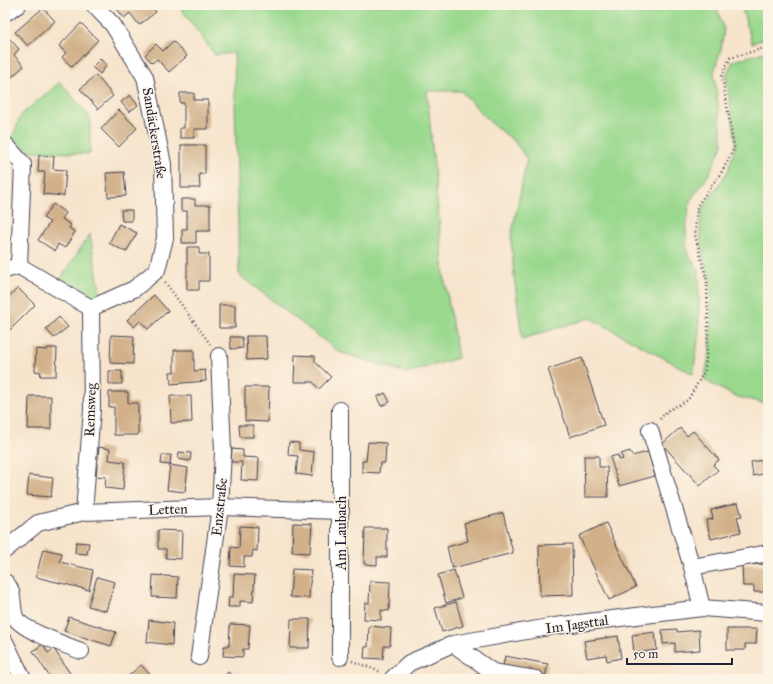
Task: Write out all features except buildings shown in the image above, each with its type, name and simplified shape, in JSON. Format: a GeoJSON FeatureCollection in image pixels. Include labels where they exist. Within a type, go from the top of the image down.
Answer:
{"type":"FeatureCollection","features":[{"type":"Feature","properties":{"kind":"street"},"geometry":{"type":"LineString","coordinates":[[5,13],[18,5]]}},
{"type":"Feature","properties":{"kind":"street","name":"Sandäckerstraße"},"geometry":{"type":"LineString","coordinates":[[94,5],[113,25],[145,77],[163,164],[165,238],[157,270]]}},
{"type":"Feature","properties":{"kind":"street"},"geometry":{"type":"LineString","coordinates":[[5,144],[23,164],[12,268],[91,308],[134,289],[157,270]]}},
{"type":"Feature","properties":{"kind":"street","name":"Remsweg"},"geometry":{"type":"LineString","coordinates":[[84,512],[92,410],[91,308]]}},
{"type":"Feature","properties":{"kind":"street","name":"Enzstraße"},"geometry":{"type":"LineString","coordinates":[[199,657],[220,507],[223,452],[219,356]]}},
{"type":"Feature","properties":{"kind":"street","name":"Am Laubach"},"geometry":{"type":"LineString","coordinates":[[340,410],[340,657]]}},
{"type":"Feature","properties":{"kind":"street"},"geometry":{"type":"LineString","coordinates":[[650,430],[692,568],[702,608]]}},
{"type":"Feature","properties":{"kind":"street","name":"Letten"},"geometry":{"type":"LineString","coordinates":[[5,550],[38,523],[84,512],[220,507],[341,511]]}},
{"type":"Feature","properties":{"kind":"street"},"geometry":{"type":"LineString","coordinates":[[692,568],[768,553]]}},
{"type":"Feature","properties":{"kind":"street"},"geometry":{"type":"LineString","coordinates":[[5,582],[10,586],[16,618],[32,631],[80,651]]}},
{"type":"Feature","properties":{"kind":"street","name":"Im Jagsttal"},"geometry":{"type":"LineString","coordinates":[[394,678],[409,663],[453,644],[555,626],[702,608],[768,612]]}},
{"type":"Feature","properties":{"kind":"street"},"geometry":{"type":"LineString","coordinates":[[5,642],[23,679]]}},
{"type":"Feature","properties":{"kind":"street"},"geometry":{"type":"LineString","coordinates":[[453,644],[493,676],[536,679]]}},
{"type":"Feature","properties":{"kind":"path"},"geometry":{"type":"LineString","coordinates":[[650,430],[667,411],[688,400],[705,370],[708,333],[707,281],[695,235],[697,206],[723,170],[734,148],[722,76],[730,58],[768,47]]}},
{"type":"Feature","properties":{"kind":"path"},"geometry":{"type":"LineString","coordinates":[[157,270],[219,356]]}},
{"type":"Feature","properties":{"kind":"path"},"geometry":{"type":"LineString","coordinates":[[340,657],[394,678]]}},
{"type":"Feature","properties":{"kind":"green space"},"geometry":{"type":"Polygon","coordinates":[[[178,5],[716,5],[724,30],[721,49],[714,72],[723,144],[708,176],[690,201],[686,229],[687,253],[699,270],[699,334],[693,374],[590,318],[522,339],[511,237],[527,159],[514,141],[490,122],[461,91],[427,91],[444,275],[458,358],[407,373],[339,352],[239,275],[234,53],[215,55],[178,5]]]}},
{"type":"Feature","properties":{"kind":"green space"},"geometry":{"type":"Polygon","coordinates":[[[741,5],[768,5],[768,38],[752,43],[741,5]]]}},
{"type":"Feature","properties":{"kind":"green space"},"geometry":{"type":"Polygon","coordinates":[[[768,51],[768,404],[734,396],[704,380],[710,351],[711,285],[703,256],[700,231],[702,210],[728,171],[736,144],[726,76],[733,61],[768,51]]]}},
{"type":"Feature","properties":{"kind":"green space"},"geometry":{"type":"Polygon","coordinates":[[[60,82],[90,117],[90,154],[30,151],[12,139],[21,115],[60,82]]]}},
{"type":"Feature","properties":{"kind":"green space"},"geometry":{"type":"Polygon","coordinates":[[[90,234],[101,297],[91,302],[58,283],[90,234]]]}}]}
